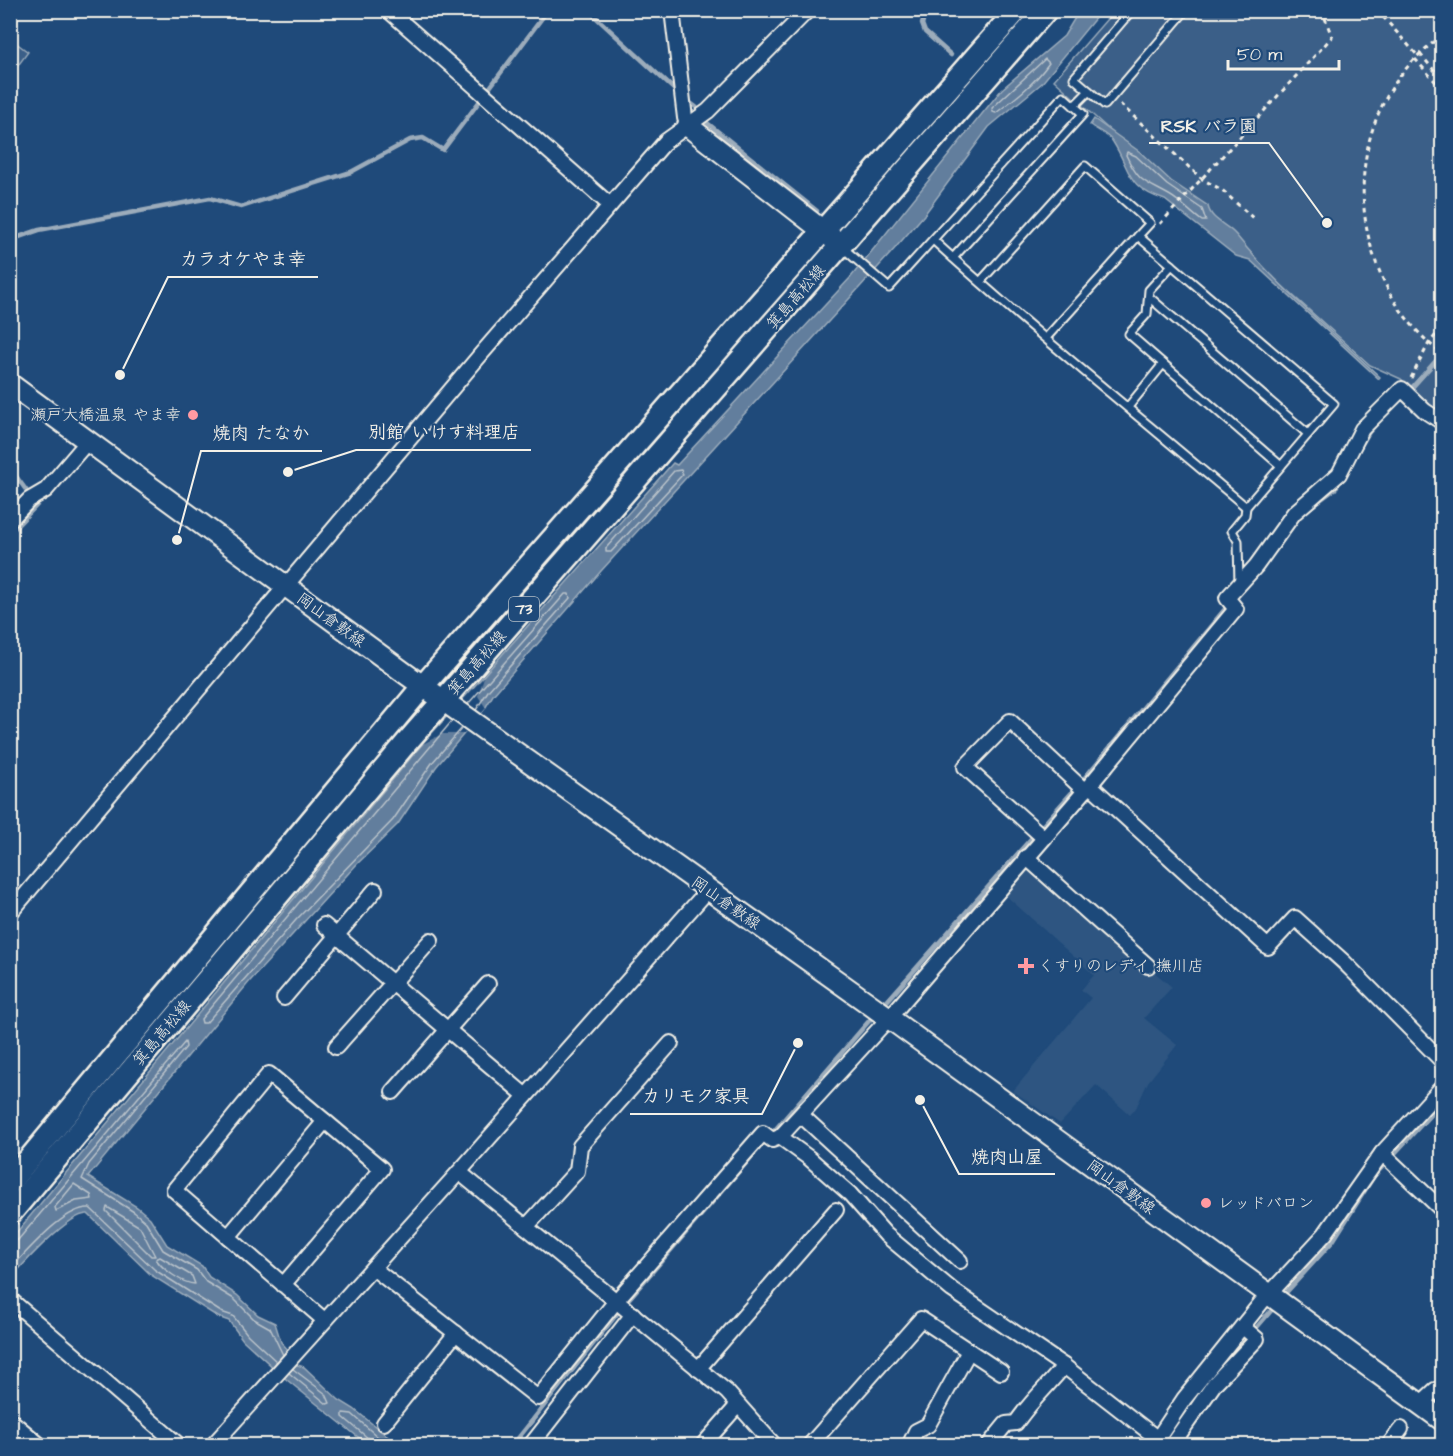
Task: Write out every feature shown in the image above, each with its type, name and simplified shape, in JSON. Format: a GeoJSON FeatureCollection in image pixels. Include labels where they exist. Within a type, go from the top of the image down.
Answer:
{"type":"FeatureCollection","features":[{"type":"Feature","properties":{"kind":"main road","name":"箕島高松線"},"geometry":{"type":"LineString","coordinates":[[10,1182],[423,686],[1017,10]]}},
{"type":"Feature","properties":{"kind":"main road","name":"箕島高松線"},"geometry":{"type":"LineString","coordinates":[[10,1214],[841,245],[1046,10]]}},
{"type":"Feature","properties":{"kind":"main road"},"geometry":{"type":"LineString","coordinates":[[690,117],[841,245]]}},
{"type":"Feature","properties":{"kind":"main road","name":"岡山倉敷線"},"geometry":{"type":"LineString","coordinates":[[10,384],[423,686],[883,1014],[1443,1420]]}},
{"type":"Feature","properties":{"kind":"street"},"geometry":{"type":"LineString","coordinates":[[388,10],[610,205]]}},
{"type":"Feature","properties":{"kind":"street"},"geometry":{"type":"LineString","coordinates":[[672,10],[683,90],[690,117]]}},
{"type":"Feature","properties":{"kind":"street"},"geometry":{"type":"LineString","coordinates":[[10,913],[285,586],[666,141],[690,117],[708,111],[808,10]]}},
{"type":"Feature","properties":{"kind":"street"},"geometry":{"type":"LineString","coordinates":[[772,1137],[801,1115],[866,1039],[883,1014],[1026,857],[1039,833],[1083,787],[1236,609],[1227,598],[1294,513],[1339,474],[1362,429],[1405,392],[1443,422]]}},
{"type":"Feature","properties":{"kind":"street"},"geometry":{"type":"LineString","coordinates":[[10,520],[64,471],[88,441]]}},
{"type":"Feature","properties":{"kind":"street"},"geometry":{"type":"LineString","coordinates":[[1039,833],[965,767],[1010,721],[1268,947],[1295,918],[1345,963],[1443,1061]]}},
{"type":"Feature","properties":{"kind":"street"},"geometry":{"type":"LineString","coordinates":[[1026,857],[1148,966]]}},
{"type":"Feature","properties":{"kind":"street"},"geometry":{"type":"LineString","coordinates":[[284,998],[375,890]]}},
{"type":"Feature","properties":{"kind":"street"},"geometry":{"type":"LineString","coordinates":[[212,1446],[323,1319],[373,1268],[708,891]]}},
{"type":"Feature","properties":{"kind":"street"},"geometry":{"type":"LineString","coordinates":[[324,925],[526,1096]]}},
{"type":"Feature","properties":{"kind":"street"},"geometry":{"type":"LineString","coordinates":[[336,1047],[391,982],[431,940]]}},
{"type":"Feature","properties":{"kind":"street"},"geometry":{"type":"LineString","coordinates":[[393,1092],[488,984]]}},
{"type":"Feature","properties":{"kind":"street"},"geometry":{"type":"LineString","coordinates":[[526,1227],[577,1171],[580,1146],[671,1043]]}},
{"type":"Feature","properties":{"kind":"street"},"geometry":{"type":"LineString","coordinates":[[283,1286],[382,1169],[269,1074],[174,1190],[283,1286],[323,1319]]}},
{"type":"Feature","properties":{"kind":"street"},"geometry":{"type":"LineString","coordinates":[[530,1446],[624,1307],[763,1133],[809,1158],[850,1194],[886,1235],[952,1290],[1064,1366],[1163,1443],[1184,1399],[1275,1299],[1443,1087]]}},
{"type":"Feature","properties":{"kind":"street"},"geometry":{"type":"LineString","coordinates":[[801,1115],[960,1261]]}},
{"type":"Feature","properties":{"kind":"street"},"geometry":{"type":"LineString","coordinates":[[228,1237],[326,1121]]}},
{"type":"Feature","properties":{"kind":"street"},"geometry":{"type":"LineString","coordinates":[[1387,1158],[1443,1210]]}},
{"type":"Feature","properties":{"kind":"street"},"geometry":{"type":"LineString","coordinates":[[459,1172],[698,1369],[738,1405],[775,1446]]}},
{"type":"Feature","properties":{"kind":"street"},"geometry":{"type":"LineString","coordinates":[[698,1369],[836,1210]]}},
{"type":"Feature","properties":{"kind":"street"},"geometry":{"type":"LineString","coordinates":[[373,1268],[538,1398],[624,1307]]}},
{"type":"Feature","properties":{"kind":"street"},"geometry":{"type":"LineString","coordinates":[[12,1301],[180,1446]]}},
{"type":"Feature","properties":{"kind":"street"},"geometry":{"type":"LineString","coordinates":[[809,1446],[921,1319],[1001,1372]]}},
{"type":"Feature","properties":{"kind":"street"},"geometry":{"type":"LineString","coordinates":[[384,1423],[456,1333]]}},
{"type":"Feature","properties":{"kind":"street"},"geometry":{"type":"LineString","coordinates":[[909,1446],[916,1431],[928,1425],[969,1351]]}},
{"type":"Feature","properties":{"kind":"street"},"geometry":{"type":"LineString","coordinates":[[988,1446],[1006,1424],[1016,1423],[1029,1404],[1038,1398],[1064,1366]]}},
{"type":"Feature","properties":{"kind":"street"},"geometry":{"type":"LineString","coordinates":[[1420,1404],[1435,1390],[1443,1395]]}},
{"type":"Feature","properties":{"kind":"street"},"geometry":{"type":"LineString","coordinates":[[702,1446],[738,1405]]}},
{"type":"Feature","properties":{"kind":"street"},"geometry":{"type":"LineString","coordinates":[[10,1420],[41,1446]]}},
{"type":"Feature","properties":{"kind":"street"},"geometry":{"type":"LineString","coordinates":[[1388,1446],[1401,1429]]}},
{"type":"Feature","properties":{"kind":"lane"},"geometry":{"type":"LineString","coordinates":[[1132,10],[1074,78],[1105,105],[1186,10]]}},
{"type":"Feature","properties":{"kind":"lane"},"geometry":{"type":"LineString","coordinates":[[1078,102],[1089,91]]}},
{"type":"Feature","properties":{"kind":"lane"},"geometry":{"type":"LineString","coordinates":[[841,245],[889,288],[1063,96],[1078,102],[1083,114],[953,258]]}},
{"type":"Feature","properties":{"kind":"lane"},"geometry":{"type":"LineString","coordinates":[[980,282],[1084,166],[1150,223],[1046,338]]}},
{"type":"Feature","properties":{"kind":"lane"},"geometry":{"type":"LineString","coordinates":[[1138,236],[1334,404],[1246,507],[1245,516],[1232,531],[1238,541],[1239,585]]}},
{"type":"Feature","properties":{"kind":"lane"},"geometry":{"type":"LineString","coordinates":[[933,240],[1246,507]]}},
{"type":"Feature","properties":{"kind":"lane"},"geometry":{"type":"LineString","coordinates":[[1172,265],[1149,290],[1147,314],[1129,334],[1281,466]]}},
{"type":"Feature","properties":{"kind":"lane"},"geometry":{"type":"LineString","coordinates":[[1149,297],[1308,434]]}},
{"type":"Feature","properties":{"kind":"lane"},"geometry":{"type":"LineString","coordinates":[[1128,407],[1163,364]]}},
{"type":"Feature","properties":{"kind":"path"},"geometry":{"type":"LineString","coordinates":[[1150,223],[1161,224],[1332,37],[1322,10]]}},
{"type":"Feature","properties":{"kind":"path"},"geometry":{"type":"LineString","coordinates":[[1377,10],[1443,89]]}},
{"type":"Feature","properties":{"kind":"path"},"geometry":{"type":"LineString","coordinates":[[1441,353],[1429,343],[1397,306],[1380,277],[1369,248],[1363,213],[1363,182],[1367,149],[1377,118],[1394,87],[1418,57],[1443,36]]}},
{"type":"Feature","properties":{"kind":"path"},"geometry":{"type":"LineString","coordinates":[[1418,57],[1443,79]]}},
{"type":"Feature","properties":{"kind":"path"},"geometry":{"type":"LineString","coordinates":[[1112,96],[1202,179],[1222,190],[1255,220]]}},
{"type":"Feature","properties":{"kind":"path"},"geometry":{"type":"LineString","coordinates":[[1405,392],[1429,343],[1443,328]]}},
{"type":"Feature","properties":{"kind":"shaded area"},"geometry":{"type":"Polygon","coordinates":[[[1114,11],[1442,11],[1442,413],[1430,406],[1401,379],[1370,365],[1054,80],[1114,11]]]}},
{"type":"Feature","properties":{"kind":"shaded area"},"geometry":{"type":"Polygon","coordinates":[[[11,39],[28,52],[11,75],[11,39]]]}},
{"type":"Feature","properties":{"kind":"shaded area"},"geometry":{"type":"Polygon","coordinates":[[[1031,868],[1172,987],[1144,1018],[1177,1045],[1148,1082],[1136,1108],[1130,1115],[1096,1085],[1060,1124],[1013,1091],[1091,998],[1081,990],[1094,975],[1002,892],[1023,869],[1031,868]]]}},
{"type":"Feature","properties":{"kind":"water"},"geometry":{"type":"Polygon","coordinates":[[[1079,11],[1101,11],[1042,83],[989,127],[924,215],[890,254],[601,571],[493,695],[484,710],[436,767],[398,824],[357,864],[250,981],[88,1177],[137,1207],[150,1218],[167,1245],[202,1266],[209,1277],[237,1295],[258,1315],[275,1323],[281,1342],[297,1360],[297,1365],[304,1367],[339,1400],[354,1409],[398,1445],[368,1445],[287,1380],[243,1340],[229,1321],[218,1317],[151,1275],[88,1214],[70,1221],[59,1230],[11,1278],[11,1239],[419,748],[673,463],[677,465],[851,277],[1002,89],[1064,36],[1079,11]]]}},
{"type":"Feature","properties":{"kind":"water"},"geometry":{"type":"Polygon","coordinates":[[[1094,119],[1140,152],[1171,181],[1208,206],[1212,215],[1232,231],[1287,291],[1380,377],[1379,379],[1250,260],[1236,256],[1165,200],[1152,195],[1136,184],[1111,139],[1090,125],[1094,119]]]}},
{"type":"Feature","properties":{"kind":"pier"},"geometry":{"type":"Polygon","coordinates":[[[484,677],[478,696],[486,708],[464,734],[442,734],[423,744],[484,677]]]}},
{"type":"Feature","properties":{"kind":"waterway"},"geometry":{"type":"LineString","coordinates":[[10,240],[39,230],[210,198],[241,207],[351,172],[410,140],[423,138],[443,150],[548,10]]}},
{"type":"Feature","properties":{"kind":"waterway"},"geometry":{"type":"LineString","coordinates":[[588,10],[678,93]]}},
{"type":"Feature","properties":{"kind":"waterway"},"geometry":{"type":"LineString","coordinates":[[927,10],[922,24],[925,32],[951,55]]}},
{"type":"Feature","properties":{"kind":"waterway"},"geometry":{"type":"LineString","coordinates":[[685,99],[696,107],[706,122],[817,211]]}},
{"type":"Feature","properties":{"kind":"waterway"},"geometry":{"type":"LineString","coordinates":[[1408,392],[1442,354]]}},
{"type":"Feature","properties":{"kind":"waterway"},"geometry":{"type":"LineString","coordinates":[[1308,509],[1335,489],[1369,432],[1379,421]]}},
{"type":"Feature","properties":{"kind":"waterway"},"geometry":{"type":"LineString","coordinates":[[10,468],[37,505],[10,533]]}},
{"type":"Feature","properties":{"kind":"waterway"},"geometry":{"type":"LineString","coordinates":[[881,1008],[1082,781],[1230,603]]}},
{"type":"Feature","properties":{"kind":"waterway"},"geometry":{"type":"LineString","coordinates":[[1329,958],[1352,979]]}},
{"type":"Feature","properties":{"kind":"waterway"},"geometry":{"type":"LineString","coordinates":[[512,1446],[627,1301],[875,1014]]}},
{"type":"Feature","properties":{"kind":"waterway"},"geometry":{"type":"LineString","coordinates":[[1283,1296],[1333,1241],[1374,1176],[1442,1102]]}},
{"type":"Feature","properties":{"kind":"waterway"},"geometry":{"type":"LineString","coordinates":[[10,1139],[17,1144]]}},
{"type":"Feature","properties":{"kind":"waterway"},"geometry":{"type":"LineString","coordinates":[[1240,1347],[1276,1305]]}},
{"type":"Feature","properties":{"kind":"waterway"},"geometry":{"type":"LineString","coordinates":[[1164,1443],[1201,1392]]}},
{"type":"Feature","properties":{"kind":"place","name":"RSK バラ園"},"geometry":{"type":"Point","coordinates":[1327,223]}},
{"type":"Feature","properties":{"kind":"place","name":"カラオケやま幸"},"geometry":{"type":"Point","coordinates":[120,375]}},
{"type":"Feature","properties":{"kind":"place","name":"瀬戸大橋温泉 やま幸"},"geometry":{"type":"Point","coordinates":[193,415]}},
{"type":"Feature","properties":{"kind":"place","name":"別館 いけす料理店"},"geometry":{"type":"Point","coordinates":[288,472]}},
{"type":"Feature","properties":{"kind":"place","name":"焼肉 たなか"},"geometry":{"type":"Point","coordinates":[177,540]}},
{"type":"Feature","properties":{"kind":"place","name":"くすりのレデイ 撫川店"},"geometry":{"type":"Point","coordinates":[1026,966]}},
{"type":"Feature","properties":{"kind":"place","name":"カリモク家具"},"geometry":{"type":"Point","coordinates":[798,1043]}},
{"type":"Feature","properties":{"kind":"place","name":"焼肉山屋"},"geometry":{"type":"Point","coordinates":[920,1100]}},
{"type":"Feature","properties":{"kind":"place","name":"レッドバロン"},"geometry":{"type":"Point","coordinates":[1206,1203]}}]}
